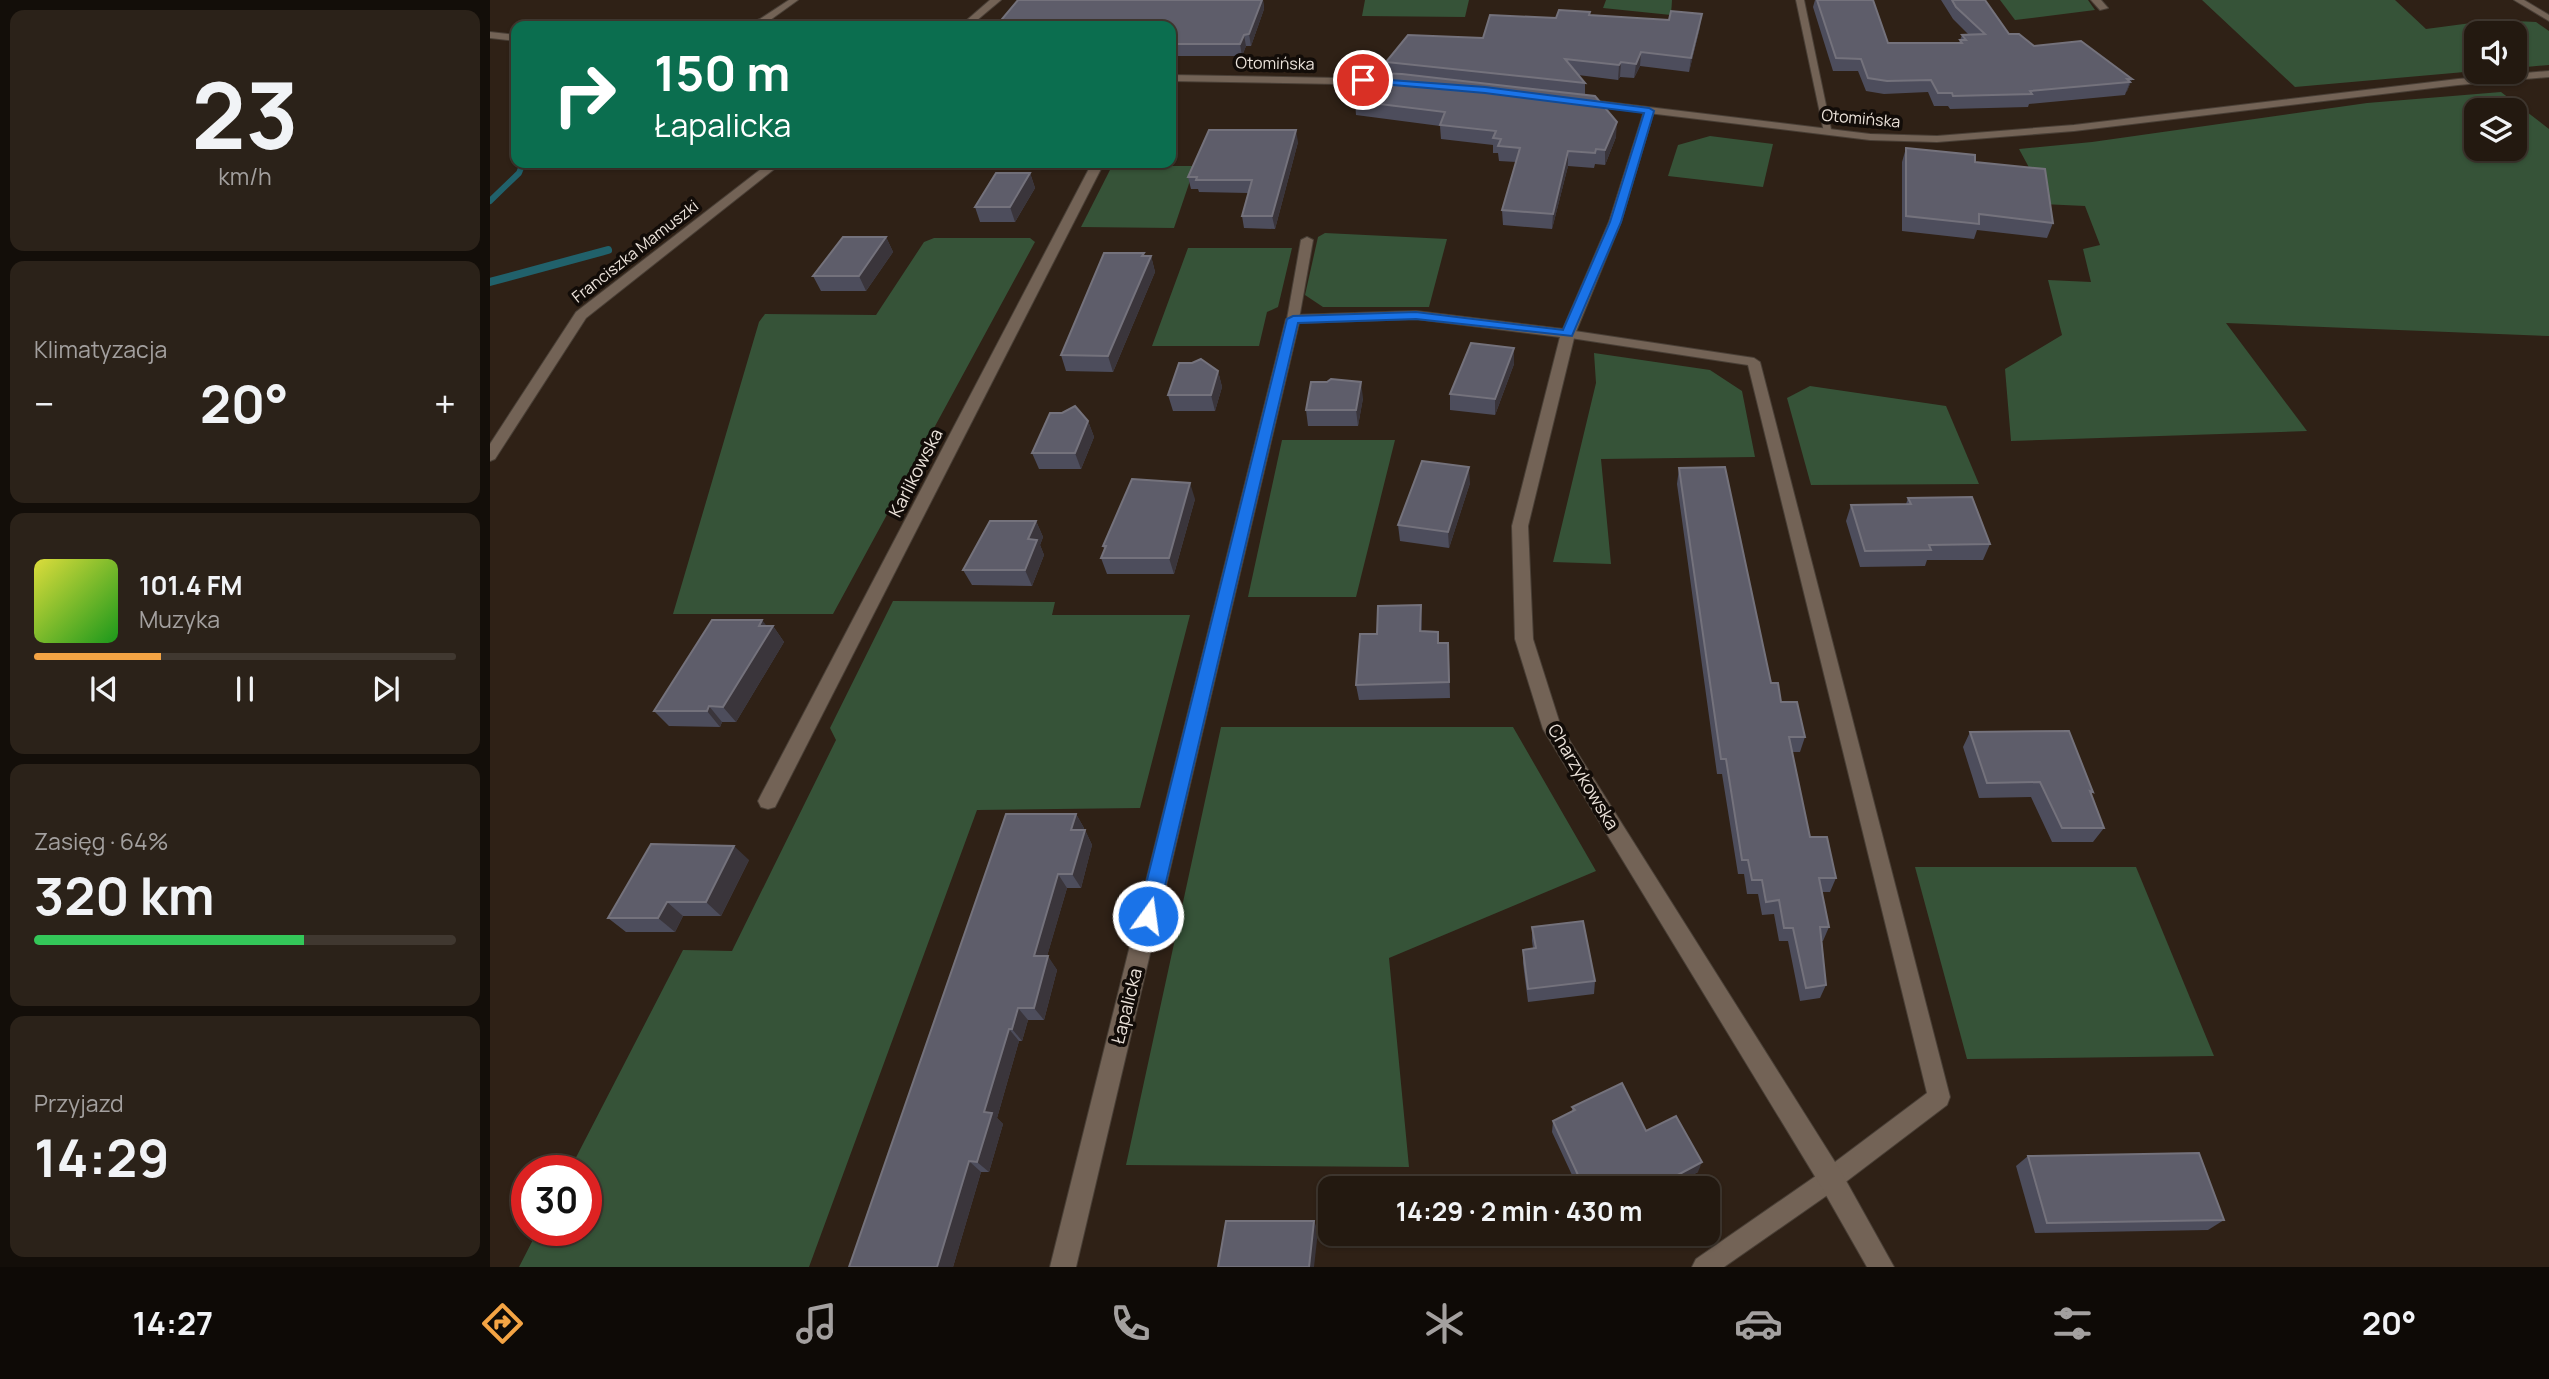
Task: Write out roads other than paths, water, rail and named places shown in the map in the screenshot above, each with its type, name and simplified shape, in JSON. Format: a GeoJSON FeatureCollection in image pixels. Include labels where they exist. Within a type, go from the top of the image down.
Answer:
{"type":"FeatureCollection","features":[{"type":"Feature","properties":{"kind":"street"},"geometry":{"type":"LineString","coordinates":[[971,21],[996,0]]}},
{"type":"Feature","properties":{"kind":"street"},"geometry":{"type":"LineString","coordinates":[[490,36],[511,38]]}},
{"type":"Feature","properties":{"kind":"street","name":"Otomińska"},"geometry":{"type":"LineString","coordinates":[[1574,101],[1896,138],[1995,136],[2458,82],[2549,75]]}},
{"type":"Feature","properties":{"kind":"street","name":"Otomińska"},"geometry":{"type":"LineString","coordinates":[[1176,78],[1403,82]]}},
{"type":"Feature","properties":{"kind":"street","name":"Charzykowska"},"geometry":{"type":"LineString","coordinates":[[1649,111],[1615,222],[1568,334],[1520,526],[1524,639],[1552,729],[1831,1179],[1881,1267]]}},
{"type":"Feature","properties":{"kind":"street","name":"Franciszka Mamuszki"},"geometry":{"type":"LineString","coordinates":[[490,456],[581,315],[770,168]]}},
{"type":"Feature","properties":{"kind":"street","name":"Karlikowska"},"geometry":{"type":"LineString","coordinates":[[768,801],[1095,168]]}},
{"type":"Feature","properties":{"kind":"street"},"geometry":{"type":"LineString","coordinates":[[1293,319],[1416,316],[1568,334]]}},
{"type":"Feature","properties":{"kind":"street","name":"Łapalicka"},"geometry":{"type":"LineString","coordinates":[[1063,1267],[1293,319]]}},
{"type":"Feature","properties":{"kind":"lane"},"geometry":{"type":"LineString","coordinates":[[764,21],[794,0]]}},
{"type":"Feature","properties":{"kind":"lane"},"geometry":{"type":"LineString","coordinates":[[1800,0],[1829,132]]}},
{"type":"Feature","properties":{"kind":"lane"},"geometry":{"type":"LineString","coordinates":[[2518,0],[2549,18]]}},
{"type":"Feature","properties":{"kind":"lane"},"geometry":{"type":"LineString","coordinates":[[1293,319],[1307,240]]}},
{"type":"Feature","properties":{"kind":"lane"},"geometry":{"type":"LineString","coordinates":[[1568,334],[1754,362],[1939,1097],[1831,1179],[1704,1267]]}},
{"type":"Feature","properties":{"kind":"waterway"},"geometry":{"type":"LineString","coordinates":[[490,201],[521,168]]}},
{"type":"Feature","properties":{"kind":"waterway"},"geometry":{"type":"LineString","coordinates":[[490,282],[608,250]]}}]}
